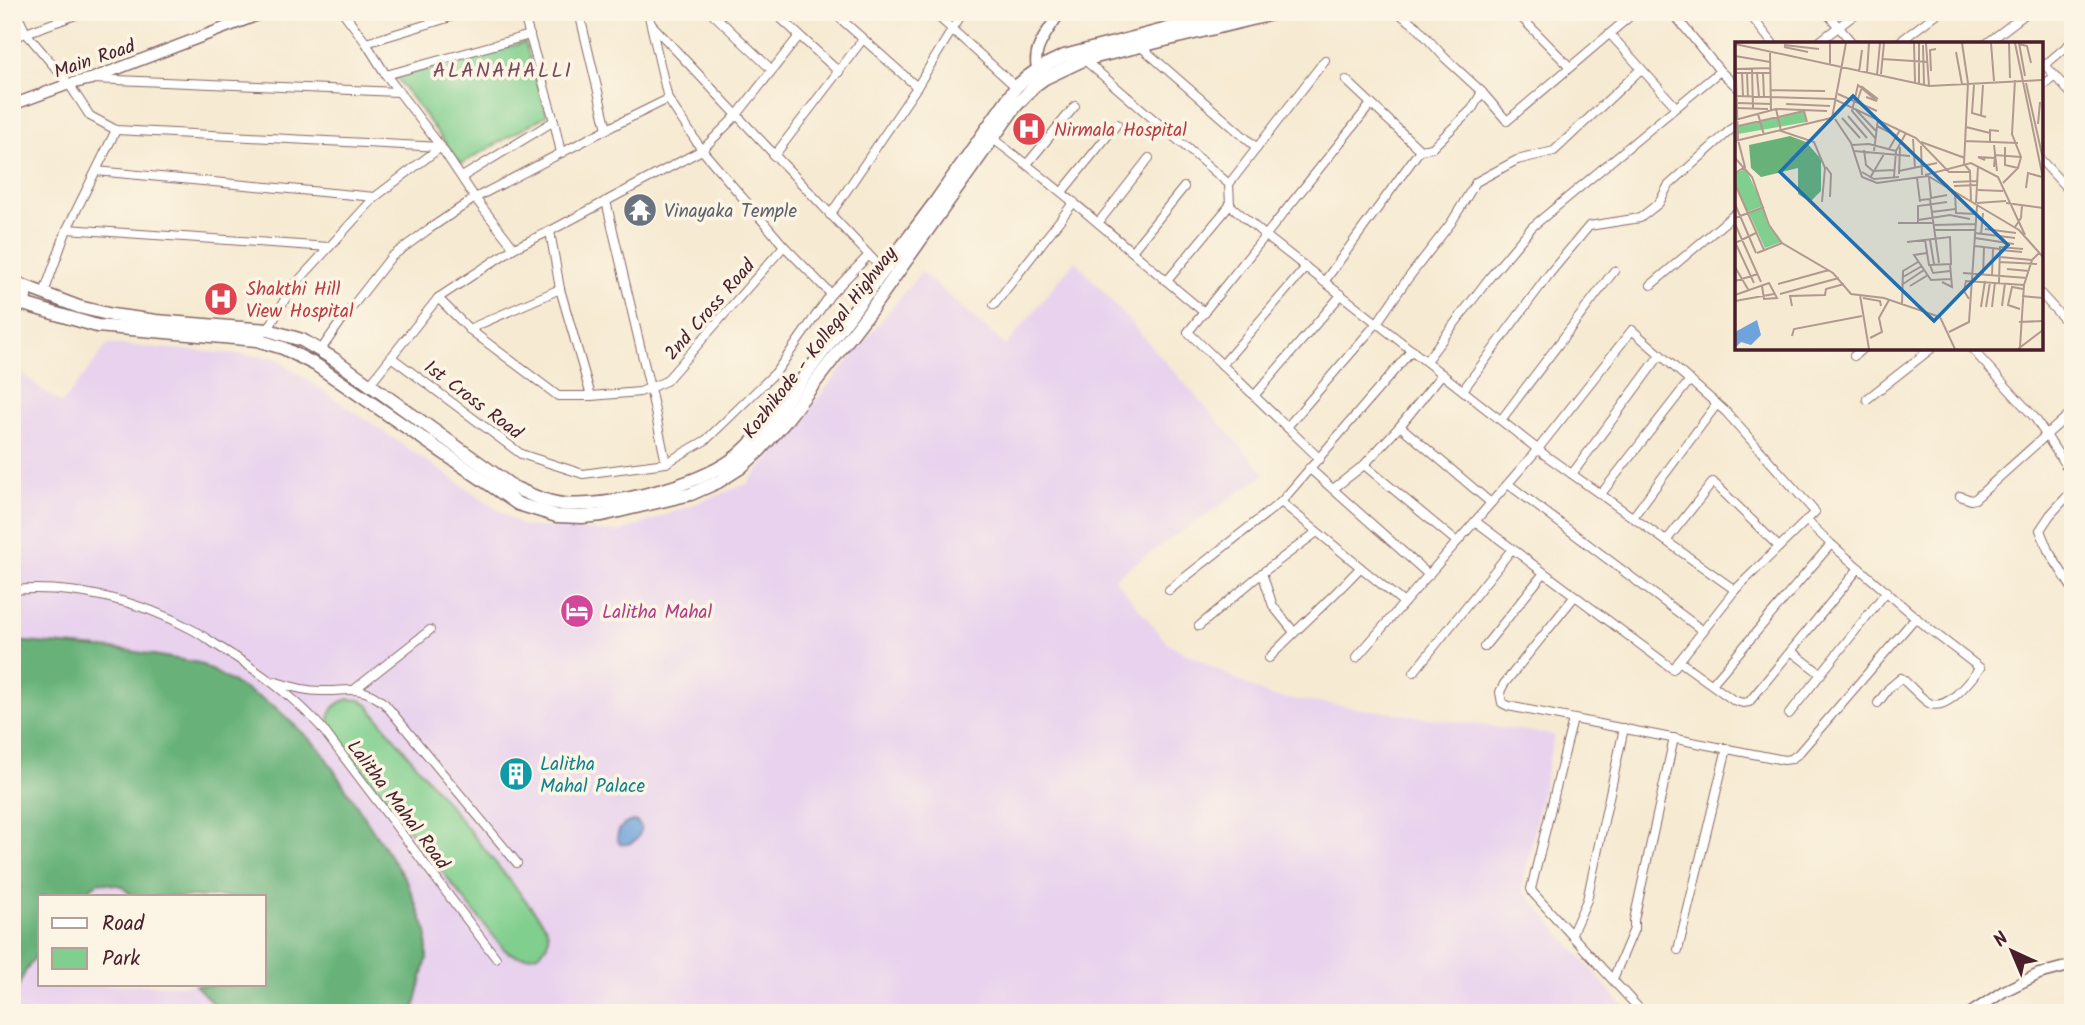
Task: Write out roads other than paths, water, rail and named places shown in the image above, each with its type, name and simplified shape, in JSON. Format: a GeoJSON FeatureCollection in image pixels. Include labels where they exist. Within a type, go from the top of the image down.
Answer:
{"type":"FeatureCollection","features":[{"type":"Feature","properties":{"kind":"main road","name":"Kozhikode - Kollegal Highway"},"geometry":{"type":"LineString","coordinates":[[1080,56],[1233,12]]}},
{"type":"Feature","properties":{"kind":"main road","name":"Kozhikode - Kollegal Highway"},"geometry":{"type":"LineString","coordinates":[[18,308],[50,313],[97,326],[227,332],[268,330],[302,340],[513,487],[537,498],[560,503],[608,503],[687,483],[734,459],[768,425],[988,136],[1050,62],[1140,46],[1280,12]]}},
{"type":"Feature","properties":{"kind":"main road","name":"Kozhikode - Kollegal Highway"},"geometry":{"type":"LineString","coordinates":[[17,282],[79,307],[112,315],[227,332],[273,344],[316,365],[504,495],[528,508],[557,516],[592,516],[622,511],[691,494],[718,482],[740,468],[776,432],[873,307],[988,136],[1016,87],[1040,75]]}},
{"type":"Feature","properties":{"kind":"main road"},"geometry":{"type":"LineString","coordinates":[[17,282],[25,294],[18,308]]}},
{"type":"Feature","properties":{"kind":"main road"},"geometry":{"type":"LineString","coordinates":[[12,317],[36,312],[50,313]]}},
{"type":"Feature","properties":{"kind":"street"},"geometry":{"type":"LineString","coordinates":[[16,12],[26,33],[69,85],[90,116],[116,130],[441,146]]}},
{"type":"Feature","properties":{"kind":"street"},"geometry":{"type":"LineString","coordinates":[[12,38],[66,15],[84,12]]}},
{"type":"Feature","properties":{"kind":"street","name":"Main Road"},"geometry":{"type":"LineString","coordinates":[[12,105],[91,79],[266,12]]}},
{"type":"Feature","properties":{"kind":"street"},"geometry":{"type":"LineString","coordinates":[[343,12],[398,92],[441,146],[475,198],[514,248]]}},
{"type":"Feature","properties":{"kind":"street"},"geometry":{"type":"LineString","coordinates":[[366,43],[467,12]]}},
{"type":"Feature","properties":{"kind":"street"},"geometry":{"type":"LineString","coordinates":[[523,12],[561,153]]}},
{"type":"Feature","properties":{"kind":"street"},"geometry":{"type":"LineString","coordinates":[[579,12],[607,129]]}},
{"type":"Feature","properties":{"kind":"street"},"geometry":{"type":"LineString","coordinates":[[648,12],[668,99],[702,150],[784,246],[831,294]]}},
{"type":"Feature","properties":{"kind":"street"},"geometry":{"type":"LineString","coordinates":[[711,12],[772,69]]}},
{"type":"Feature","properties":{"kind":"street"},"geometry":{"type":"LineString","coordinates":[[774,12],[839,72]]}},
{"type":"Feature","properties":{"kind":"street"},"geometry":{"type":"LineString","coordinates":[[833,12],[917,87]]}},
{"type":"Feature","properties":{"kind":"street"},"geometry":{"type":"LineString","coordinates":[[933,12],[1016,87]]}},
{"type":"Feature","properties":{"kind":"street"},"geometry":{"type":"LineString","coordinates":[[830,215],[917,87],[963,12]]}},
{"type":"Feature","properties":{"kind":"street"},"geometry":{"type":"LineString","coordinates":[[1040,75],[1034,62],[1036,52],[1060,12]]}},
{"type":"Feature","properties":{"kind":"street"},"geometry":{"type":"LineString","coordinates":[[1397,12],[1416,26],[1507,121],[1635,12]]}},
{"type":"Feature","properties":{"kind":"street"},"geometry":{"type":"LineString","coordinates":[[1516,12],[1569,66]]}},
{"type":"Feature","properties":{"kind":"street"},"geometry":{"type":"LineString","coordinates":[[1672,12],[1720,71],[1735,85]]}},
{"type":"Feature","properties":{"kind":"street"},"geometry":{"type":"LineString","coordinates":[[1748,12],[1771,42]]}},
{"type":"Feature","properties":{"kind":"street"},"geometry":{"type":"LineString","coordinates":[[1826,12],[1851,42]]}},
{"type":"Feature","properties":{"kind":"street"},"geometry":{"type":"LineString","coordinates":[[1820,41],[1858,12]]}},
{"type":"Feature","properties":{"kind":"street"},"geometry":{"type":"LineString","coordinates":[[1900,42],[1939,12]]}},
{"type":"Feature","properties":{"kind":"street"},"geometry":{"type":"LineString","coordinates":[[1989,42],[2028,12]]}},
{"type":"Feature","properties":{"kind":"street"},"geometry":{"type":"LineString","coordinates":[[650,23],[884,271]]}},
{"type":"Feature","properties":{"kind":"street"},"geometry":{"type":"LineString","coordinates":[[1610,34],[1676,107]]}},
{"type":"Feature","properties":{"kind":"street"},"geometry":{"type":"LineString","coordinates":[[386,75],[530,35]]}},
{"type":"Feature","properties":{"kind":"street"},"geometry":{"type":"LineString","coordinates":[[369,385],[438,298],[514,248],[702,150],[737,116],[799,36]]}},
{"type":"Feature","properties":{"kind":"street"},"geometry":{"type":"LineString","coordinates":[[775,156],[863,39]]}},
{"type":"Feature","properties":{"kind":"street"},"geometry":{"type":"LineString","coordinates":[[2073,41],[2045,65],[2069,86],[2073,96]]}},
{"type":"Feature","properties":{"kind":"street"},"geometry":{"type":"LineString","coordinates":[[1140,46],[1256,148]]}},
{"type":"Feature","properties":{"kind":"street"},"geometry":{"type":"LineString","coordinates":[[1080,56],[1229,184]]}},
{"type":"Feature","properties":{"kind":"street"},"geometry":{"type":"LineString","coordinates":[[1167,281],[1230,205],[1229,184],[1325,60]]}},
{"type":"Feature","properties":{"kind":"street"},"geometry":{"type":"LineString","coordinates":[[1287,427],[1377,323],[1451,223],[1476,181],[1517,160],[1554,151],[1641,69]]}},
{"type":"Feature","properties":{"kind":"street"},"geometry":{"type":"LineString","coordinates":[[1426,361],[1532,226],[1720,71]]}},
{"type":"Feature","properties":{"kind":"street"},"geometry":{"type":"LineString","coordinates":[[2043,85],[2055,76]]}},
{"type":"Feature","properties":{"kind":"street"},"geometry":{"type":"LineString","coordinates":[[91,79],[398,92]]}},
{"type":"Feature","properties":{"kind":"street"},"geometry":{"type":"LineString","coordinates":[[1346,80],[1420,150]]}},
{"type":"Feature","properties":{"kind":"street"},"geometry":{"type":"LineString","coordinates":[[1324,282],[1420,150],[1432,148],[1472,110],[1482,92]]}},
{"type":"Feature","properties":{"kind":"street"},"geometry":{"type":"LineString","coordinates":[[320,351],[391,257],[475,198],[668,99]]}},
{"type":"Feature","properties":{"kind":"street"},"geometry":{"type":"LineString","coordinates":[[1320,459],[1188,332],[1371,104]]}},
{"type":"Feature","properties":{"kind":"street"},"geometry":{"type":"LineString","coordinates":[[1027,164],[1075,106]]}},
{"type":"Feature","properties":{"kind":"street"},"geometry":{"type":"LineString","coordinates":[[462,177],[554,121]]}},
{"type":"Feature","properties":{"kind":"street"},"geometry":{"type":"LineString","coordinates":[[1062,192],[1117,124]]}},
{"type":"Feature","properties":{"kind":"street"},"geometry":{"type":"LineString","coordinates":[[1463,390],[1550,273],[1589,226],[1640,218],[1659,203],[1668,186],[1735,126]]}},
{"type":"Feature","properties":{"kind":"street"},"geometry":{"type":"LineString","coordinates":[[44,293],[67,229],[116,130]]}},
{"type":"Feature","properties":{"kind":"street"},"geometry":{"type":"LineString","coordinates":[[988,136],[1062,192],[1205,313]]}},
{"type":"Feature","properties":{"kind":"street"},"geometry":{"type":"LineString","coordinates":[[268,330],[290,290],[375,197],[441,146]]}},
{"type":"Feature","properties":{"kind":"street"},"geometry":{"type":"LineString","coordinates":[[1098,223],[1149,158]]}},
{"type":"Feature","properties":{"kind":"street"},"geometry":{"type":"LineString","coordinates":[[2043,162],[2073,195]]}},
{"type":"Feature","properties":{"kind":"street"},"geometry":{"type":"LineString","coordinates":[[96,171],[375,197]]}},
{"type":"Feature","properties":{"kind":"street"},"geometry":{"type":"LineString","coordinates":[[1132,251],[1184,187]]}},
{"type":"Feature","properties":{"kind":"street"},"geometry":{"type":"LineString","coordinates":[[606,201],[666,463]]}},
{"type":"Feature","properties":{"kind":"street"},"geometry":{"type":"LineString","coordinates":[[994,305],[1074,202]]}},
{"type":"Feature","properties":{"kind":"street"},"geometry":{"type":"LineString","coordinates":[[1230,205],[1538,449],[1735,590]]}},
{"type":"Feature","properties":{"kind":"street"},"geometry":{"type":"LineString","coordinates":[[1651,285],[1735,214]]}},
{"type":"Feature","properties":{"kind":"street"},"geometry":{"type":"LineString","coordinates":[[67,229],[329,247]]}},
{"type":"Feature","properties":{"kind":"street"},"geometry":{"type":"LineString","coordinates":[[550,230],[560,289],[591,396]]}},
{"type":"Feature","properties":{"kind":"street","name":"2nd Cross Road"},"geometry":{"type":"LineString","coordinates":[[438,298],[469,329],[558,396],[640,392],[666,382],[784,246]]}},
{"type":"Feature","properties":{"kind":"street","name":"1st Cross Road"},"geometry":{"type":"LineString","coordinates":[[391,357],[521,454],[583,474],[666,463],[706,440],[776,372],[831,294],[868,256]]}},
{"type":"Feature","properties":{"kind":"street"},"geometry":{"type":"LineString","coordinates":[[1222,365],[1306,267]]}},
{"type":"Feature","properties":{"kind":"street"},"geometry":{"type":"LineString","coordinates":[[1501,420],[1614,271]]}},
{"type":"Feature","properties":{"kind":"street"},"geometry":{"type":"LineString","coordinates":[[469,329],[560,289]]}},
{"type":"Feature","properties":{"kind":"street"},"geometry":{"type":"LineString","coordinates":[[1254,396],[1341,295]]}},
{"type":"Feature","properties":{"kind":"street"},"geometry":{"type":"LineString","coordinates":[[2043,296],[2073,328]]}},
{"type":"Feature","properties":{"kind":"street"},"geometry":{"type":"LineString","coordinates":[[1356,658],[1429,575],[1475,521],[1538,449],[1632,330],[1717,404],[1815,512],[1735,590],[1672,669],[1475,521]]}},
{"type":"Feature","properties":{"kind":"street"},"geometry":{"type":"LineString","coordinates":[[1169,590],[1281,502],[1412,350]]}},
{"type":"Feature","properties":{"kind":"street"},"geometry":{"type":"LineString","coordinates":[[1854,356],[1861,350]]}},
{"type":"Feature","properties":{"kind":"street"},"geometry":{"type":"LineString","coordinates":[[1867,399],[1929,350]]}},
{"type":"Feature","properties":{"kind":"street"},"geometry":{"type":"LineString","coordinates":[[1974,350],[2035,418],[2073,477]]}},
{"type":"Feature","properties":{"kind":"street"},"geometry":{"type":"LineString","coordinates":[[1572,474],[1660,355]]}},
{"type":"Feature","properties":{"kind":"street"},"geometry":{"type":"LineString","coordinates":[[1332,489],[1364,465],[1443,374]]}},
{"type":"Feature","properties":{"kind":"street"},"geometry":{"type":"LineString","coordinates":[[1601,494],[1690,380]]}},
{"type":"Feature","properties":{"kind":"street"},"geometry":{"type":"LineString","coordinates":[[1633,517],[1717,404]]}},
{"type":"Feature","properties":{"kind":"street"},"geometry":{"type":"LineString","coordinates":[[1960,496],[1975,499],[2073,411]]}},
{"type":"Feature","properties":{"kind":"street"},"geometry":{"type":"LineString","coordinates":[[1400,426],[1491,503]]}},
{"type":"Feature","properties":{"kind":"street"},"geometry":{"type":"LineString","coordinates":[[1364,465],[1457,542]]}},
{"type":"Feature","properties":{"kind":"street"},"geometry":{"type":"LineString","coordinates":[[1309,468],[1429,575]]}},
{"type":"Feature","properties":{"kind":"street"},"geometry":{"type":"LineString","coordinates":[[1666,541],[1713,482],[1779,547]]}},
{"type":"Feature","properties":{"kind":"street"},"geometry":{"type":"LineString","coordinates":[[1508,484],[1703,631]]}},
{"type":"Feature","properties":{"kind":"street"},"geometry":{"type":"LineString","coordinates":[[2073,491],[2040,530],[2048,550],[2073,590]]}},
{"type":"Feature","properties":{"kind":"street"},"geometry":{"type":"LineString","coordinates":[[1281,502],[1404,603]]}},
{"type":"Feature","properties":{"kind":"street"},"geometry":{"type":"LineString","coordinates":[[1806,520],[1830,544],[1980,668],[1942,705],[1933,705],[1926,701],[1901,678],[1878,703]]}},
{"type":"Feature","properties":{"kind":"street"},"geometry":{"type":"LineString","coordinates":[[1199,626],[1262,573],[1317,533]]}},
{"type":"Feature","properties":{"kind":"street"},"geometry":{"type":"LineString","coordinates":[[1712,684],[1830,544]]}},
{"type":"Feature","properties":{"kind":"street"},"geometry":{"type":"LineString","coordinates":[[1414,672],[1512,549]]}},
{"type":"Feature","properties":{"kind":"street"},"geometry":{"type":"LineString","coordinates":[[1269,658],[1335,596],[1360,568]]}},
{"type":"Feature","properties":{"kind":"street"},"geometry":{"type":"LineString","coordinates":[[1679,661],[1733,699],[1749,702],[1860,568]]}},
{"type":"Feature","properties":{"kind":"street"},"geometry":{"type":"LineString","coordinates":[[1262,573],[1273,606],[1294,632]]}},
{"type":"Feature","properties":{"kind":"street"},"geometry":{"type":"LineString","coordinates":[[1484,647],[1544,573]]}},
{"type":"Feature","properties":{"kind":"street","name":"Lalitha Mahal Road"},"geometry":{"type":"LineString","coordinates":[[12,590],[33,588],[92,594],[127,603],[192,629],[289,694],[321,727],[496,958]]}},
{"type":"Feature","properties":{"kind":"street"},"geometry":{"type":"LineString","coordinates":[[1789,714],[1887,591]]}},
{"type":"Feature","properties":{"kind":"street"},"geometry":{"type":"LineString","coordinates":[[1575,596],[1504,684],[1500,692],[1502,703],[1784,760],[1798,754],[1916,617]]}},
{"type":"Feature","properties":{"kind":"street"},"geometry":{"type":"LineString","coordinates":[[355,689],[430,631]]}},
{"type":"Feature","properties":{"kind":"street"},"geometry":{"type":"LineString","coordinates":[[1791,651],[1821,674]]}},
{"type":"Feature","properties":{"kind":"street","name":"Lalitha Mahal Road"},"geometry":{"type":"LineString","coordinates":[[267,678],[304,690],[355,689]]}},
{"type":"Feature","properties":{"kind":"street"},"geometry":{"type":"LineString","coordinates":[[355,689],[375,696],[385,704],[517,863]]}},
{"type":"Feature","properties":{"kind":"street"},"geometry":{"type":"LineString","coordinates":[[1573,719],[1531,888],[1643,1013]]}},
{"type":"Feature","properties":{"kind":"street"},"geometry":{"type":"LineString","coordinates":[[1572,933],[1587,900],[1624,727]]}},
{"type":"Feature","properties":{"kind":"street"},"geometry":{"type":"LineString","coordinates":[[1613,979],[1634,929],[1674,738]]}},
{"type":"Feature","properties":{"kind":"street"},"geometry":{"type":"LineString","coordinates":[[1678,950],[1727,748]]}},
{"type":"Feature","properties":{"kind":"street"},"geometry":{"type":"LineString","coordinates":[[1971,1013],[2004,991],[2039,974],[2073,965]]}},
{"type":"Feature","properties":{"kind":"water"},"geometry":{"type":"Polygon","coordinates":[[[633,821],[641,827],[639,835],[632,843],[620,844],[617,838],[620,829],[633,821]]]}},
{"type":"Feature","properties":{"kind":"place","name":"Nirmala Hospital"},"geometry":{"type":"Point","coordinates":[1029,129]}},
{"type":"Feature","properties":{"kind":"place","name":"Vinayaka Temple"},"geometry":{"type":"Point","coordinates":[640,210]}},
{"type":"Feature","properties":{"kind":"place","name":"Shakthi Hill View Hospital"},"geometry":{"type":"Point","coordinates":[221,299]}},
{"type":"Feature","properties":{"kind":"place","name":"Lalitha Mahal"},"geometry":{"type":"Point","coordinates":[577,611]}},
{"type":"Feature","properties":{"kind":"place","name":"Lalitha Mahal Palace"},"geometry":{"type":"Point","coordinates":[516,774]}},
{"type":"Feature","properties":{"kind":"district","name":"ALANAHALLI"},"geometry":{"type":"Point","coordinates":[503,70]}}]}
